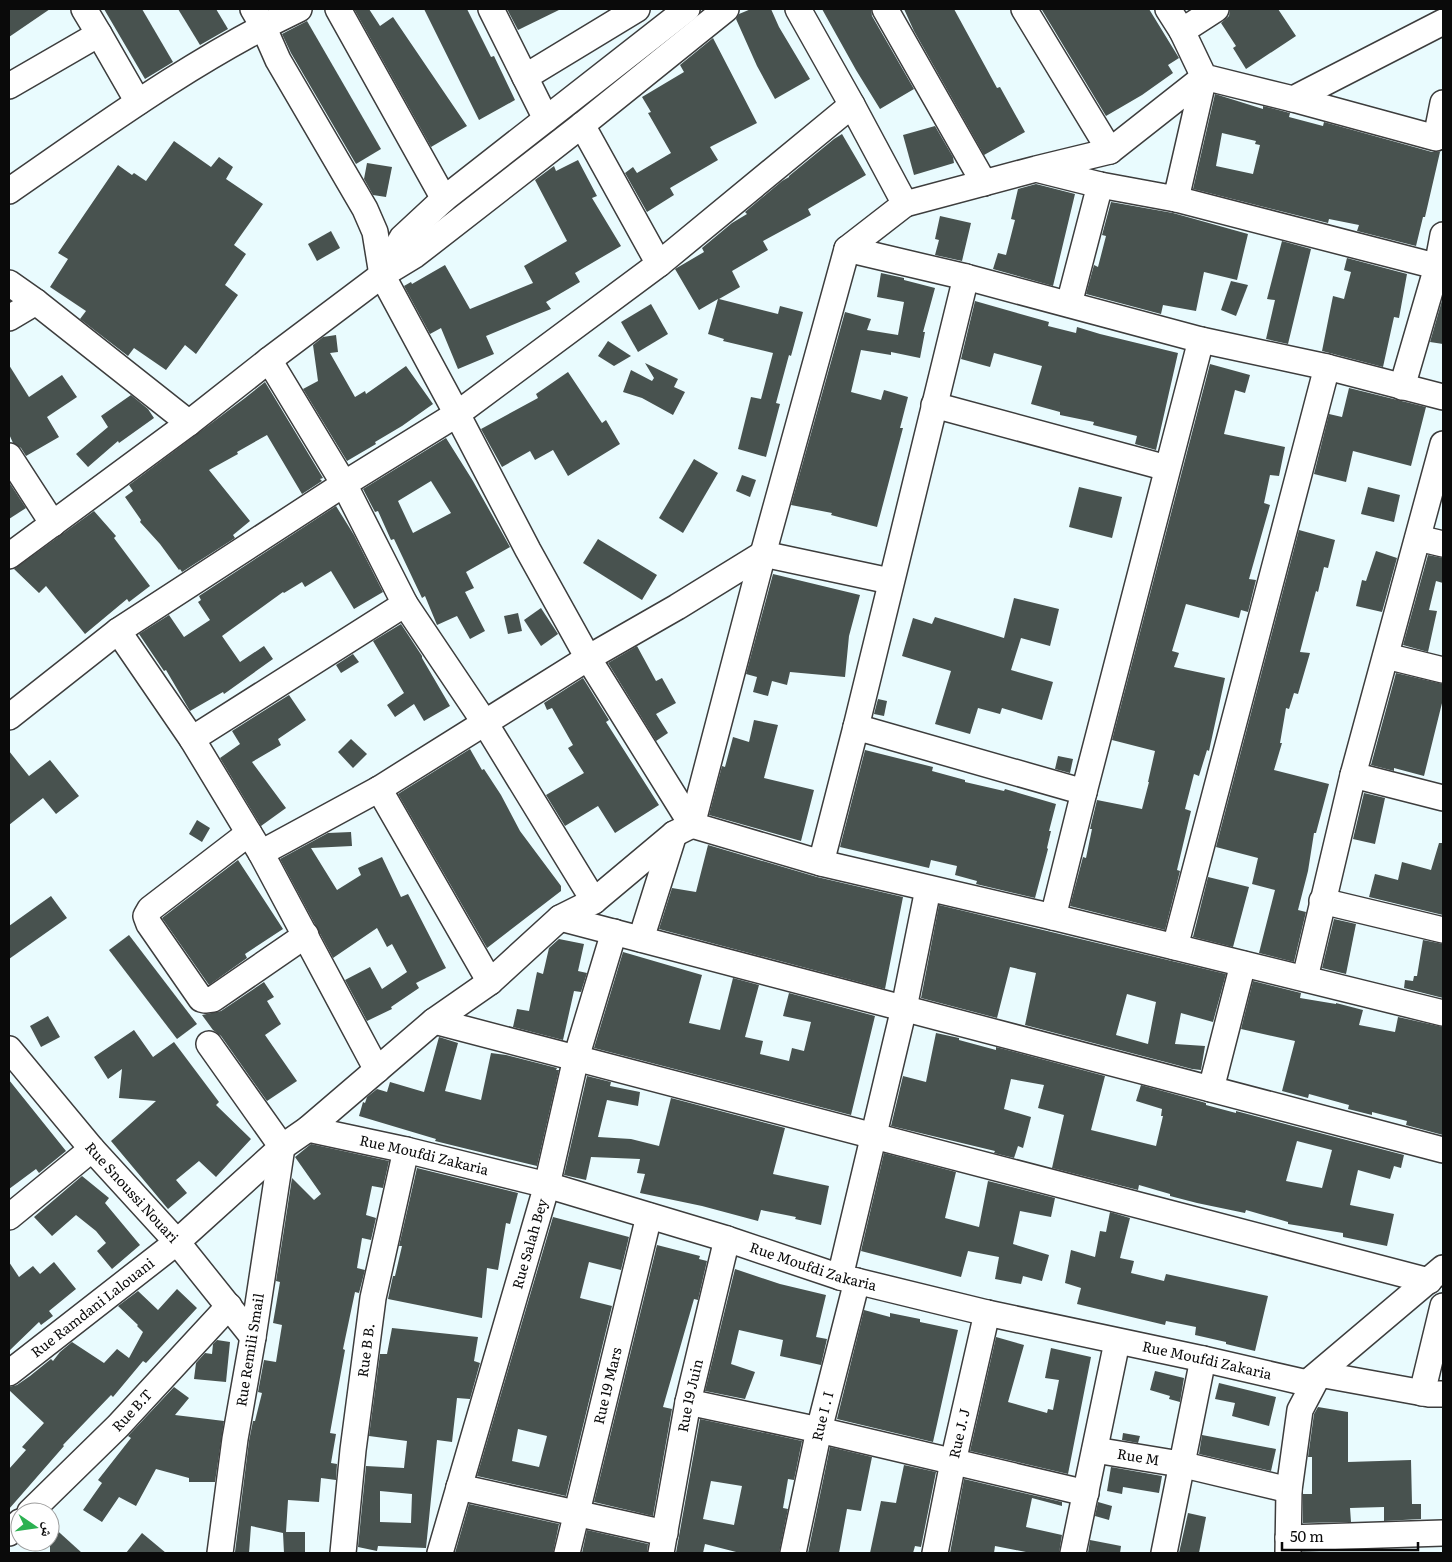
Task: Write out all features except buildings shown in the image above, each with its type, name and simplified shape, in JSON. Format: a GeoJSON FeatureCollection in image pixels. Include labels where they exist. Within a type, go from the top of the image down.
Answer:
{"type":"FeatureCollection","features":[{"type":"Feature","properties":{"kind":"street"},"geometry":{"type":"LineString","coordinates":[[84,9],[138,102]]}},
{"type":"Feature","properties":{"kind":"street"},"geometry":{"type":"LineString","coordinates":[[9,191],[258,17],[299,9]]}},
{"type":"Feature","properties":{"kind":"street"},"geometry":{"type":"LineString","coordinates":[[338,9],[444,199]]}},
{"type":"Feature","properties":{"kind":"street"},"geometry":{"type":"LineString","coordinates":[[491,9],[546,119]]}},
{"type":"Feature","properties":{"kind":"street"},"geometry":{"type":"LineString","coordinates":[[525,77],[637,9],[652,36]]}},
{"type":"Feature","properties":{"kind":"street"},"geometry":{"type":"LineString","coordinates":[[382,275],[402,238],[444,199],[687,9]]}},
{"type":"Feature","properties":{"kind":"street"},"geometry":{"type":"LineString","coordinates":[[9,556],[189,423],[382,275],[415,255],[582,125],[726,9]]}},
{"type":"Feature","properties":{"kind":"street"},"geometry":{"type":"LineString","coordinates":[[798,9],[906,204]]}},
{"type":"Feature","properties":{"kind":"street"},"geometry":{"type":"LineString","coordinates":[[885,9],[984,183]]}},
{"type":"Feature","properties":{"kind":"street"},"geometry":{"type":"LineString","coordinates":[[1024,9],[1110,151]]}},
{"type":"Feature","properties":{"kind":"street"},"geometry":{"type":"LineString","coordinates":[[1168,9],[1182,32],[1204,77],[1176,199]]}},
{"type":"Feature","properties":{"kind":"street"},"geometry":{"type":"LineString","coordinates":[[1182,32],[1216,9]]}},
{"type":"Feature","properties":{"kind":"street"},"geometry":{"type":"LineString","coordinates":[[258,17],[278,60],[365,209],[375,232],[382,275],[528,550],[683,830],[1053,917],[1443,1012]]}},
{"type":"Feature","properties":{"kind":"street"},"geometry":{"type":"LineString","coordinates":[[1293,99],[1443,22]]}},
{"type":"Feature","properties":{"kind":"street"},"geometry":{"type":"LineString","coordinates":[[9,86],[99,34]]}},
{"type":"Feature","properties":{"kind":"street"},"geometry":{"type":"LineString","coordinates":[[641,939],[683,830],[763,554],[847,249],[906,204],[1110,151],[1204,77]]}},
{"type":"Feature","properties":{"kind":"street"},"geometry":{"type":"LineString","coordinates":[[1204,77],[1293,99],[1439,140],[1443,103]]}},
{"type":"Feature","properties":{"kind":"street"},"geometry":{"type":"LineString","coordinates":[[9,718],[118,631],[344,484],[457,414],[659,264],[852,105]]}},
{"type":"Feature","properties":{"kind":"street"},"geometry":{"type":"LineString","coordinates":[[582,125],[659,264]]}},
{"type":"Feature","properties":{"kind":"street"},"geometry":{"type":"LineString","coordinates":[[1036,169],[1100,185],[1176,199],[1440,268]]}},
{"type":"Feature","properties":{"kind":"street"},"geometry":{"type":"LineString","coordinates":[[1069,304],[1100,185]]}},
{"type":"Feature","properties":{"kind":"street"},"geometry":{"type":"LineString","coordinates":[[1402,387],[1440,268],[1443,236]]}},
{"type":"Feature","properties":{"kind":"street"},"geometry":{"type":"LineString","coordinates":[[847,249],[1069,304],[1201,340],[1327,368],[1443,397]]}},
{"type":"Feature","properties":{"kind":"street"},"geometry":{"type":"LineString","coordinates":[[821,863],[966,278]]}},
{"type":"Feature","properties":{"kind":"street"},"geometry":{"type":"LineString","coordinates":[[9,284],[36,302],[189,423]]}},
{"type":"Feature","properties":{"kind":"street"},"geometry":{"type":"LineString","coordinates":[[9,318],[36,302]]}},
{"type":"Feature","properties":{"kind":"street"},"geometry":{"type":"LineString","coordinates":[[1053,917],[1201,340]]}},
{"type":"Feature","properties":{"kind":"street"},"geometry":{"type":"LineString","coordinates":[[269,360],[344,484],[405,604],[485,723],[594,901]]}},
{"type":"Feature","properties":{"kind":"street"},"geometry":{"type":"LineString","coordinates":[[1175,947],[1327,368]]}},
{"type":"Feature","properties":{"kind":"street"},"geometry":{"type":"LineString","coordinates":[[934,406],[1167,468]]}},
{"type":"Feature","properties":{"kind":"street"},"geometry":{"type":"LineString","coordinates":[[1305,978],[1353,775],[1443,444]]}},
{"type":"Feature","properties":{"kind":"street"},"geometry":{"type":"LineString","coordinates":[[9,456],[53,524]]}},
{"type":"Feature","properties":{"kind":"street"},"geometry":{"type":"LineString","coordinates":[[1418,538],[1443,544]]}},
{"type":"Feature","properties":{"kind":"street"},"geometry":{"type":"LineString","coordinates":[[306,934],[213,999],[205,1000],[201,999],[148,924],[146,916],[150,909],[255,843],[379,789],[588,658],[677,607],[763,554],[890,581]]}},
{"type":"Feature","properties":{"kind":"street"},"geometry":{"type":"LineString","coordinates":[[192,739],[405,604]]}},
{"type":"Feature","properties":{"kind":"street"},"geometry":{"type":"LineString","coordinates":[[118,631],[192,739],[255,843],[306,934],[377,1070]]}},
{"type":"Feature","properties":{"kind":"street"},"geometry":{"type":"LineString","coordinates":[[1386,656],[1443,670]]}},
{"type":"Feature","properties":{"kind":"street"},"geometry":{"type":"LineString","coordinates":[[856,727],[1084,792]]}},
{"type":"Feature","properties":{"kind":"street"},"geometry":{"type":"LineString","coordinates":[[1353,775],[1443,798]]}},
{"type":"Feature","properties":{"kind":"street"},"geometry":{"type":"LineString","coordinates":[[379,789],[490,982]]}},
{"type":"Feature","properties":{"kind":"street","name":"Rue Ramdani Lalouani"},"geometry":{"type":"LineString","coordinates":[[9,1374],[177,1242],[282,1147],[308,1130],[434,1021],[490,982],[560,918],[594,901],[683,830]]}},
{"type":"Feature","properties":{"kind":"street","name":"Rue I . I"},"geometry":{"type":"LineString","coordinates":[[794,1553],[849,1279],[874,1136],[904,1008],[928,889]]}},
{"type":"Feature","properties":{"kind":"street"},"geometry":{"type":"LineString","coordinates":[[1322,901],[1443,930]]}},
{"type":"Feature","properties":{"kind":"street"},"geometry":{"type":"LineString","coordinates":[[560,918],[1443,1150]]}},
{"type":"Feature","properties":{"kind":"street","name":"Rue Salah Bey"},"geometry":{"type":"LineString","coordinates":[[440,1553],[547,1185],[576,1058],[614,932]]}},
{"type":"Feature","properties":{"kind":"street"},"geometry":{"type":"LineString","coordinates":[[1211,1089],[1243,964]]}},
{"type":"Feature","properties":{"kind":"street"},"geometry":{"type":"LineString","coordinates":[[434,1021],[874,1136],[1436,1274]]}},
{"type":"Feature","properties":{"kind":"street"},"geometry":{"type":"LineString","coordinates":[[209,1044],[282,1147]]}},
{"type":"Feature","properties":{"kind":"street","name":"Rue Snoussi Nouari"},"geometry":{"type":"LineString","coordinates":[[10,1054],[92,1149],[177,1242],[253,1337]]}},
{"type":"Feature","properties":{"kind":"street","name":"Rue Moufdi Zakaria"},"geometry":{"type":"LineString","coordinates":[[308,1130],[406,1150],[547,1185],[727,1239],[849,1279],[986,1313],[1117,1342],[1313,1379],[1433,1394]]}},
{"type":"Feature","properties":{"kind":"street","name":"Rue Remili Smail"},"geometry":{"type":"LineString","coordinates":[[220,1553],[235,1439],[253,1337],[282,1147]]}},
{"type":"Feature","properties":{"kind":"street"},"geometry":{"type":"LineString","coordinates":[[9,1216],[92,1149]]}},
{"type":"Feature","properties":{"kind":"street","name":"Rue B B."},"geometry":{"type":"LineString","coordinates":[[343,1553],[353,1450],[373,1298],[406,1150]]}},
{"type":"Feature","properties":{"kind":"street","name":"Rue 19 Mars"},"geometry":{"type":"LineString","coordinates":[[567,1553],[649,1216]]}},
{"type":"Feature","properties":{"kind":"street","name":"Rue 19 Juin"},"geometry":{"type":"LineString","coordinates":[[663,1543],[688,1402],[727,1239]]}},
{"type":"Feature","properties":{"kind":"street"},"geometry":{"type":"LineString","coordinates":[[1436,1274],[1313,1379],[1300,1410],[1289,1490],[1288,1546],[1443,1533]]}},
{"type":"Feature","properties":{"kind":"street","name":"Rue B.T"},"geometry":{"type":"LineString","coordinates":[[40,1502],[118,1426],[229,1306]]}},
{"type":"Feature","properties":{"kind":"street"},"geometry":{"type":"LineString","coordinates":[[1433,1394],[1443,1306]]}},
{"type":"Feature","properties":{"kind":"street","name":"Rue J. J"},"geometry":{"type":"LineString","coordinates":[[934,1553],[986,1313]]}},
{"type":"Feature","properties":{"kind":"street"},"geometry":{"type":"LineString","coordinates":[[1073,1553],[1117,1342]]}},
{"type":"Feature","properties":{"kind":"street"},"geometry":{"type":"LineString","coordinates":[[1164,1553],[1180,1464],[1203,1359]]}},
{"type":"Feature","properties":{"kind":"street"},"geometry":{"type":"LineString","coordinates":[[688,1402],[819,1430],[1086,1493]]}},
{"type":"Feature","properties":{"kind":"street","name":"Rue M"},"geometry":{"type":"LineString","coordinates":[[1095,1450],[1180,1464],[1289,1490]]}},
{"type":"Feature","properties":{"kind":"street"},"geometry":{"type":"LineString","coordinates":[[459,1487],[577,1514],[663,1543]]}}]}
